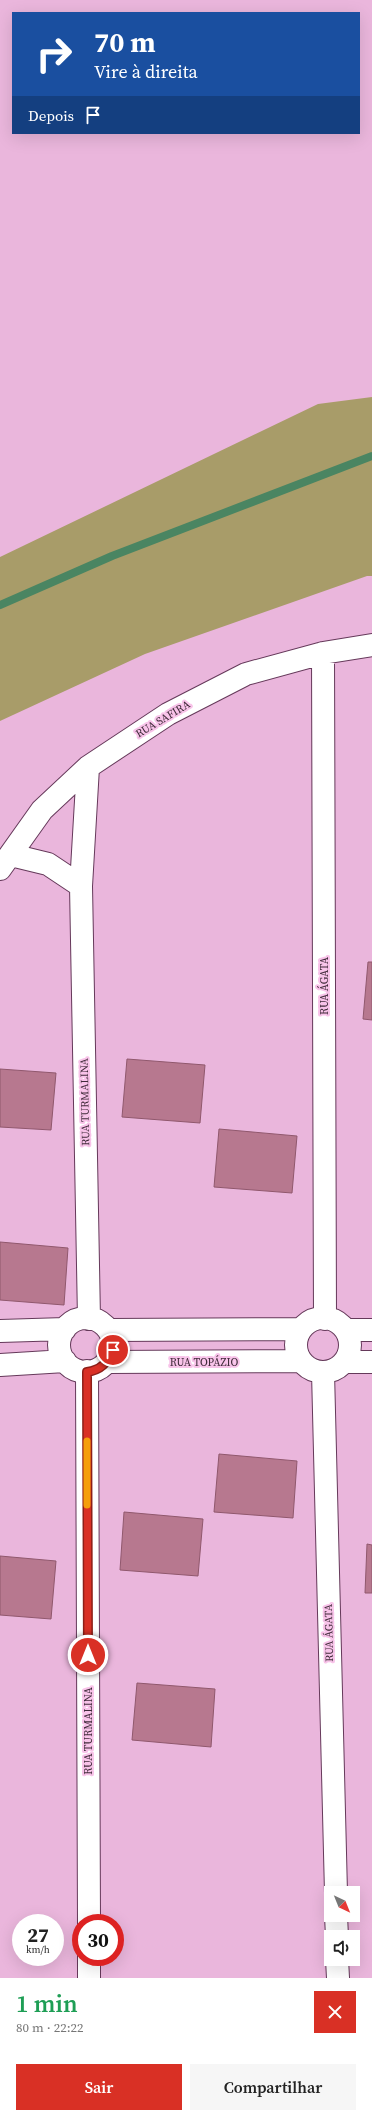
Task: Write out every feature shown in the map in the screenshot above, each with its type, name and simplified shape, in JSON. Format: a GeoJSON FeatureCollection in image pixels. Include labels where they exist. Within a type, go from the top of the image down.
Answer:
{"type":"FeatureCollection","features":[{"type":"Feature","properties":{"kind":"street","name":"RUA SAFIRA"},"geometry":{"type":"LineString","coordinates":[[5,862],[42,810],[88,767],[168,714],[246,674],[323,653],[372,645]]}},
{"type":"Feature","properties":{"kind":"street","name":"RUA ÁGATA"},"geometry":{"type":"LineString","coordinates":[[323,653],[325,1319]]}},
{"type":"Feature","properties":{"kind":"street","name":"RUA TURMALINA"},"geometry":{"type":"LineString","coordinates":[[88,767],[82,886],[89,1319]]}},
{"type":"Feature","properties":{"kind":"street"},"geometry":{"type":"LineString","coordinates":[[5,862],[48,864],[82,886]]}},
{"type":"Feature","properties":{"kind":"street"},"geometry":{"type":"LineString","coordinates":[[0,1331],[65,1329],[80,1319],[97,1321],[110,1330],[301,1329]]}},
{"type":"Feature","properties":{"kind":"street"},"geometry":{"type":"LineString","coordinates":[[372,1330],[346,1330],[334,1321],[325,1319],[308,1323],[301,1329],[297,1336],[296,1345],[297,1353],[301,1361],[307,1367],[323,1372],[331,1370],[344,1362],[372,1362]]}},
{"type":"Feature","properties":{"kind":"street"},"geometry":{"type":"LineString","coordinates":[[65,1329],[60,1345],[65,1361],[78,1371],[87,1372],[95,1370],[107,1362],[113,1350],[110,1330]]}},
{"type":"Feature","properties":{"kind":"street"},"geometry":{"type":"LineString","coordinates":[[344,1362],[348,1351],[349,1342],[346,1330]]}},
{"type":"Feature","properties":{"kind":"street"},"geometry":{"type":"LineString","coordinates":[[0,1365],[65,1361]]}},
{"type":"Feature","properties":{"kind":"street","name":"RUA TOPÁZIO"},"geometry":{"type":"LineString","coordinates":[[107,1362],[301,1361]]}},
{"type":"Feature","properties":{"kind":"street","name":"RUA TURMALINA"},"geometry":{"type":"LineString","coordinates":[[87,1372],[89,1914]]}},
{"type":"Feature","properties":{"kind":"street","name":"RUA ÁGATA"},"geometry":{"type":"LineString","coordinates":[[323,1372],[336,1886]]}},
{"type":"Feature","properties":{"kind":"street"},"geometry":{"type":"LineString","coordinates":[[89,1966],[89,1978]]}},
{"type":"Feature","properties":{"kind":"street"},"geometry":{"type":"LineString","coordinates":[[337,1966],[338,1978]]}},
{"type":"Feature","properties":{"kind":"shaded area"},"geometry":{"type":"Polygon","coordinates":[[[372,397],[372,576],[367,576],[145,654],[0,721],[0,557],[318,404],[372,397]]]}},
{"type":"Feature","properties":{"kind":"building"},"geometry":{"type":"Polygon","coordinates":[[[368,962],[372,962],[372,1020],[363,1019],[368,962]]]}},
{"type":"Feature","properties":{"kind":"building"},"geometry":{"type":"Polygon","coordinates":[[[127,1059],[205,1065],[200,1123],[122,1117],[127,1059]]]}},
{"type":"Feature","properties":{"kind":"building"},"geometry":{"type":"Polygon","coordinates":[[[0,1069],[56,1073],[51,1130],[0,1127],[0,1069]]]}},
{"type":"Feature","properties":{"kind":"building"},"geometry":{"type":"Polygon","coordinates":[[[219,1129],[297,1136],[292,1193],[214,1187],[219,1129]]]}},
{"type":"Feature","properties":{"kind":"building"},"geometry":{"type":"Polygon","coordinates":[[[0,1242],[68,1248],[64,1305],[0,1300],[0,1242]]]}},
{"type":"Feature","properties":{"kind":"building"},"geometry":{"type":"Polygon","coordinates":[[[219,1454],[297,1461],[293,1518],[214,1512],[219,1454]]]}},
{"type":"Feature","properties":{"kind":"building"},"geometry":{"type":"Polygon","coordinates":[[[124,1512],[203,1519],[198,1576],[120,1570],[124,1512]]]}},
{"type":"Feature","properties":{"kind":"building"},"geometry":{"type":"Polygon","coordinates":[[[367,1544],[372,1545],[372,1593],[365,1593],[367,1544]]]}},
{"type":"Feature","properties":{"kind":"building"},"geometry":{"type":"Polygon","coordinates":[[[0,1556],[56,1561],[51,1619],[0,1615],[0,1556]]]}},
{"type":"Feature","properties":{"kind":"building"},"geometry":{"type":"Polygon","coordinates":[[[137,1683],[215,1689],[211,1747],[132,1740],[137,1683]]]}},
{"type":"Feature","properties":{"kind":"waterway"},"geometry":{"type":"LineString","coordinates":[[0,605],[112,556],[372,456]]}},
{"type":"Feature","properties":{"kind":"slow traffic"},"geometry":{"type":"LineString","coordinates":[[87,1441],[87,1505]]}},
{"type":"Feature","properties":{"kind":"route"},"geometry":{"type":"LineString","coordinates":[[88,1655],[87,1372],[103,1366],[107,1362],[113,1350]]}}]}
